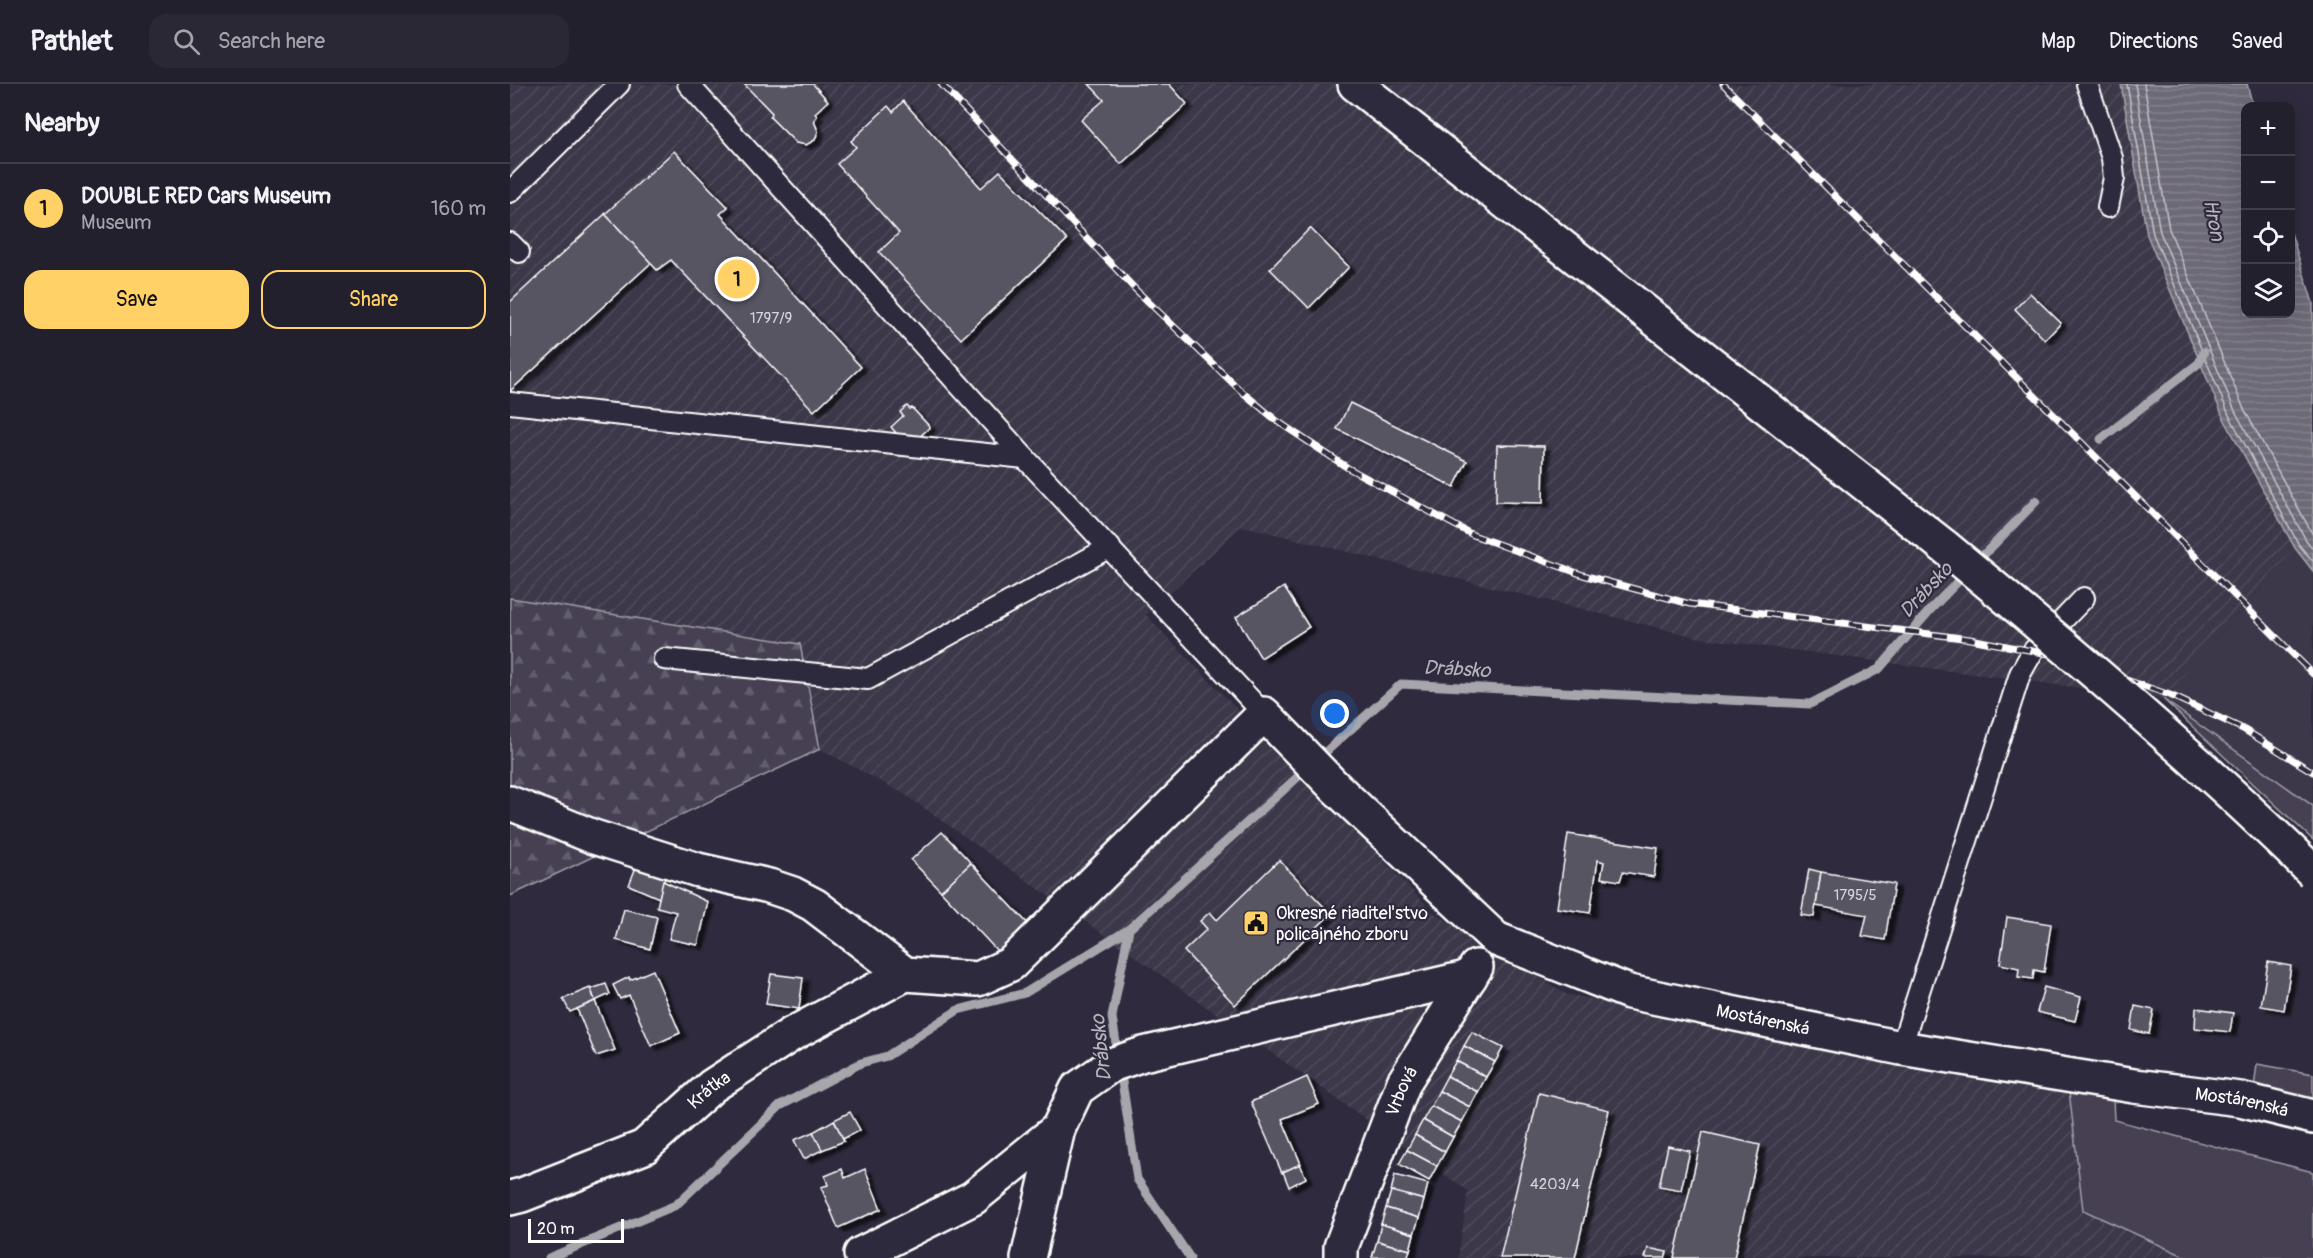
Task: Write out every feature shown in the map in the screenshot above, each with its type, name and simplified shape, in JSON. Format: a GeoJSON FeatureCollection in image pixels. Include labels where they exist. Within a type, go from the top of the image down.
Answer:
{"type":"FeatureCollection","features":[{"type":"Feature","properties":{"kind":"street"},"geometry":{"type":"LineString","coordinates":[[1355,84],[1945,547],[2035,621],[2167,735],[2313,872]]}},
{"type":"Feature","properties":{"kind":"street"},"geometry":{"type":"LineString","coordinates":[[510,803],[594,837],[656,857],[793,894],[814,905],[905,974],[978,979],[1011,964],[1264,714]]}},
{"type":"Feature","properties":{"kind":"street","name":"Mostárenská"},"geometry":{"type":"LineString","coordinates":[[1264,714],[1335,788],[1496,939],[1629,992],[1900,1048],[2134,1086],[2240,1099],[2313,1118]]}},
{"type":"Feature","properties":{"kind":"street","name":"Vrbová"},"geometry":{"type":"LineString","coordinates":[[1341,1258],[1341,1247],[1404,1082],[1496,939]]}},
{"type":"Feature","properties":{"kind":"street","name":"Krátka"},"geometry":{"type":"LineString","coordinates":[[510,1198],[644,1147],[712,1086],[792,1035],[905,974]]}},
{"type":"Feature","properties":{"kind":"street"},"geometry":{"type":"LineString","coordinates":[[1028,1258],[1058,1129],[1077,1089],[1111,1065],[1143,1053],[1470,977]]}},
{"type":"Feature","properties":{"kind":"street"},"geometry":{"type":"LineString","coordinates":[[861,1254],[973,1198],[1058,1129]]}},
{"type":"Feature","properties":{"kind":"lane"},"geometry":{"type":"LineString","coordinates":[[510,192],[619,84]]}},
{"type":"Feature","properties":{"kind":"lane"},"geometry":{"type":"LineString","coordinates":[[688,84],[1025,458],[1264,714]]}},
{"type":"Feature","properties":{"kind":"lane"},"geometry":{"type":"LineString","coordinates":[[2087,84],[2112,158],[2114,178],[2108,207]]}},
{"type":"Feature","properties":{"kind":"lane"},"geometry":{"type":"LineString","coordinates":[[510,403],[1025,458]]}},
{"type":"Feature","properties":{"kind":"lane"},"geometry":{"type":"LineString","coordinates":[[664,660],[868,679],[1110,547]]}},
{"type":"Feature","properties":{"kind":"lane"},"geometry":{"type":"LineString","coordinates":[[1900,1048],[2020,674],[2033,651],[2084,598]]}},
{"type":"Feature","properties":{"kind":"shaded area"},"geometry":{"type":"Polygon","coordinates":[[[510,84],[2121,84],[2147,235],[2223,417],[2295,548],[2163,699],[1700,638],[1242,526],[1146,615],[1434,913],[1566,994],[2006,1081],[2069,1091],[2083,1210],[2188,1258],[1458,1258],[1468,1191],[904,794],[820,749],[800,644],[510,598],[510,84]]]}},
{"type":"Feature","properties":{"kind":"shaded area"},"geometry":{"type":"Polygon","coordinates":[[[2295,548],[2313,571],[2313,806],[2163,699],[2295,548]]]}},
{"type":"Feature","properties":{"kind":"green space"},"geometry":{"type":"Polygon","coordinates":[[[510,598],[800,644],[820,749],[510,896],[510,598]]]}},
{"type":"Feature","properties":{"kind":"green space"},"geometry":{"type":"Polygon","coordinates":[[[2163,699],[2313,806],[2313,840],[2163,699]]]}},
{"type":"Feature","properties":{"kind":"green space"},"geometry":{"type":"Polygon","coordinates":[[[2257,1064],[2313,1074],[2313,1104],[2254,1088],[2257,1064]]]}},
{"type":"Feature","properties":{"kind":"green space"},"geometry":{"type":"Polygon","coordinates":[[[2069,1091],[2113,1098],[2114,1120],[2313,1172],[2313,1258],[2188,1258],[2083,1210],[2069,1091]]]}},
{"type":"Feature","properties":{"kind":"water","name":"Hron"},"geometry":{"type":"Polygon","coordinates":[[[2121,84],[2247,84],[2252,102],[2241,102],[2241,318],[2295,318],[2295,246],[2313,303],[2313,571],[2295,548],[2223,417],[2147,235],[2121,84]]]}},
{"type":"Feature","properties":{"kind":"building"},"geometry":{"type":"Polygon","coordinates":[[[744,84],[813,84],[828,101],[815,113],[817,116],[814,121],[818,131],[815,140],[806,145],[796,143],[770,117],[772,113],[744,84]]]}},
{"type":"Feature","properties":{"kind":"building"},"geometry":{"type":"Polygon","coordinates":[[[1089,84],[1169,84],[1187,104],[1121,164],[1081,120],[1104,100],[1089,84]]]}},
{"type":"Feature","properties":{"kind":"building"},"geometry":{"type":"Polygon","coordinates":[[[903,101],[981,188],[1000,171],[1067,240],[961,339],[879,252],[899,233],[837,164],[856,147],[851,141],[888,106],[893,112],[903,101]]]}},
{"type":"Feature","properties":{"kind":"building"},"geometry":{"type":"Polygon","coordinates":[[[674,151],[728,207],[720,214],[861,367],[814,411],[671,260],[657,270],[605,214],[674,151]]]}},
{"type":"Feature","properties":{"kind":"building"},"geometry":{"type":"Polygon","coordinates":[[[605,214],[651,263],[510,391],[510,302],[605,214]]]}},
{"type":"Feature","properties":{"kind":"building"},"geometry":{"type":"Polygon","coordinates":[[[1310,228],[1349,267],[1309,308],[1270,269],[1310,228]]]}},
{"type":"Feature","properties":{"kind":"building"},"geometry":{"type":"Polygon","coordinates":[[[2030,293],[2061,323],[2045,340],[2015,309],[2030,293]]]}},
{"type":"Feature","properties":{"kind":"building"},"geometry":{"type":"Polygon","coordinates":[[[1350,403],[1467,461],[1454,487],[1337,429],[1350,403]]]}},
{"type":"Feature","properties":{"kind":"building"},"geometry":{"type":"Polygon","coordinates":[[[907,406],[912,408],[930,427],[915,441],[903,441],[891,427],[903,416],[900,412],[907,406]]]}},
{"type":"Feature","properties":{"kind":"building"},"geometry":{"type":"Polygon","coordinates":[[[1497,445],[1544,446],[1543,503],[1496,502],[1497,445]]]}},
{"type":"Feature","properties":{"kind":"building"},"geometry":{"type":"Polygon","coordinates":[[[1284,587],[1309,627],[1261,658],[1236,617],[1284,587]]]}},
{"type":"Feature","properties":{"kind":"building"},"geometry":{"type":"Polygon","coordinates":[[[942,832],[971,863],[941,891],[911,860],[942,832]]]}},
{"type":"Feature","properties":{"kind":"building"},"geometry":{"type":"Polygon","coordinates":[[[1568,834],[1658,848],[1654,877],[1623,872],[1620,881],[1601,878],[1604,862],[1598,860],[1590,913],[1557,908],[1568,834]]]}},
{"type":"Feature","properties":{"kind":"building"},"geometry":{"type":"Polygon","coordinates":[[[1279,860],[1331,914],[1235,1005],[1184,951],[1207,929],[1200,921],[1210,912],[1217,920],[1279,860]]]}},
{"type":"Feature","properties":{"kind":"building"},"geometry":{"type":"Polygon","coordinates":[[[971,863],[1031,927],[1001,955],[941,891],[971,863]]]}},
{"type":"Feature","properties":{"kind":"building"},"geometry":{"type":"Polygon","coordinates":[[[636,867],[665,878],[659,898],[629,885],[636,867]]]}},
{"type":"Feature","properties":{"kind":"building"},"geometry":{"type":"Polygon","coordinates":[[[1809,869],[1821,872],[1814,917],[1801,915],[1809,869]]]}},
{"type":"Feature","properties":{"kind":"building"},"geometry":{"type":"Polygon","coordinates":[[[1821,872],[1894,884],[1885,940],[1862,936],[1867,915],[1816,906],[1821,872]]]}},
{"type":"Feature","properties":{"kind":"building"},"geometry":{"type":"Polygon","coordinates":[[[663,881],[708,902],[698,945],[669,939],[676,912],[657,907],[663,881]]]}},
{"type":"Feature","properties":{"kind":"building"},"geometry":{"type":"Polygon","coordinates":[[[624,909],[657,917],[650,949],[616,940],[624,909]]]}},
{"type":"Feature","properties":{"kind":"building"},"geometry":{"type":"Polygon","coordinates":[[[2007,917],[2051,924],[2044,972],[2034,970],[2033,979],[2018,977],[2019,968],[2000,964],[2007,917]]]}},
{"type":"Feature","properties":{"kind":"building"},"geometry":{"type":"Polygon","coordinates":[[[2268,962],[2291,966],[2284,1010],[2261,1006],[2268,962]]]}},
{"type":"Feature","properties":{"kind":"building"},"geometry":{"type":"Polygon","coordinates":[[[653,970],[680,1033],[651,1046],[629,995],[620,999],[613,985],[629,977],[630,980],[653,970]]]}},
{"type":"Feature","properties":{"kind":"building"},"geometry":{"type":"Polygon","coordinates":[[[771,974],[803,978],[799,1009],[766,1004],[771,974]]]}},
{"type":"Feature","properties":{"kind":"building"},"geometry":{"type":"Polygon","coordinates":[[[606,984],[610,994],[595,1001],[591,989],[606,984]]]}},
{"type":"Feature","properties":{"kind":"building"},"geometry":{"type":"Polygon","coordinates":[[[2044,987],[2081,997],[2075,1021],[2037,1012],[2044,987]]]}},
{"type":"Feature","properties":{"kind":"building"},"geometry":{"type":"Polygon","coordinates":[[[590,988],[595,1001],[570,1012],[563,999],[590,988]]]}},
{"type":"Feature","properties":{"kind":"building"},"geometry":{"type":"Polygon","coordinates":[[[595,1001],[615,1050],[596,1056],[577,1009],[595,1001]]]}},
{"type":"Feature","properties":{"kind":"building"},"geometry":{"type":"Polygon","coordinates":[[[2135,1006],[2154,1010],[2149,1034],[2131,1030],[2135,1006]]]}},
{"type":"Feature","properties":{"kind":"building"},"geometry":{"type":"Polygon","coordinates":[[[2196,1008],[2233,1013],[2230,1032],[2195,1028],[2196,1008]]]}},
{"type":"Feature","properties":{"kind":"building"},"geometry":{"type":"Polygon","coordinates":[[[1472,1032],[1503,1048],[1495,1062],[1464,1046],[1472,1032]]]}},
{"type":"Feature","properties":{"kind":"building"},"geometry":{"type":"Polygon","coordinates":[[[1464,1046],[1495,1062],[1486,1077],[1456,1061],[1464,1046]]]}},
{"type":"Feature","properties":{"kind":"building"},"geometry":{"type":"Polygon","coordinates":[[[1456,1061],[1486,1077],[1478,1092],[1447,1076],[1456,1061]]]}},
{"type":"Feature","properties":{"kind":"building"},"geometry":{"type":"Polygon","coordinates":[[[1447,1076],[1478,1092],[1470,1107],[1439,1091],[1447,1076]]]}},
{"type":"Feature","properties":{"kind":"building"},"geometry":{"type":"Polygon","coordinates":[[[1307,1077],[1319,1104],[1282,1119],[1301,1164],[1282,1173],[1251,1102],[1307,1077]]]}},
{"type":"Feature","properties":{"kind":"building"},"geometry":{"type":"Polygon","coordinates":[[[1439,1091],[1470,1107],[1462,1122],[1431,1106],[1439,1091]]]}},
{"type":"Feature","properties":{"kind":"building"},"geometry":{"type":"Polygon","coordinates":[[[1539,1093],[1609,1110],[1575,1258],[1500,1258],[1539,1093]]]}},
{"type":"Feature","properties":{"kind":"building"},"geometry":{"type":"Polygon","coordinates":[[[1431,1106],[1462,1122],[1453,1137],[1423,1120],[1431,1106]]]}},
{"type":"Feature","properties":{"kind":"building"},"geometry":{"type":"Polygon","coordinates":[[[850,1112],[860,1130],[843,1139],[834,1120],[850,1112]]]}},
{"type":"Feature","properties":{"kind":"building"},"geometry":{"type":"Polygon","coordinates":[[[834,1120],[844,1141],[822,1150],[813,1132],[834,1120]]]}},
{"type":"Feature","properties":{"kind":"building"},"geometry":{"type":"Polygon","coordinates":[[[1423,1120],[1453,1137],[1445,1152],[1415,1135],[1423,1120]]]}},
{"type":"Feature","properties":{"kind":"building"},"geometry":{"type":"Polygon","coordinates":[[[813,1132],[822,1150],[804,1159],[794,1140],[813,1132]]]}},
{"type":"Feature","properties":{"kind":"building"},"geometry":{"type":"Polygon","coordinates":[[[1703,1132],[1760,1145],[1734,1258],[1674,1258],[1703,1132]]]}},
{"type":"Feature","properties":{"kind":"building"},"geometry":{"type":"Polygon","coordinates":[[[1415,1135],[1445,1152],[1437,1166],[1407,1150],[1415,1135]]]}},
{"type":"Feature","properties":{"kind":"building"},"geometry":{"type":"Polygon","coordinates":[[[1668,1146],[1690,1151],[1681,1190],[1659,1186],[1668,1146]]]}},
{"type":"Feature","properties":{"kind":"building"},"geometry":{"type":"Polygon","coordinates":[[[1407,1150],[1437,1166],[1429,1181],[1399,1164],[1407,1150]]]}},
{"type":"Feature","properties":{"kind":"building"},"geometry":{"type":"Polygon","coordinates":[[[1300,1164],[1306,1178],[1289,1187],[1283,1172],[1300,1164]]]}},
{"type":"Feature","properties":{"kind":"building"},"geometry":{"type":"Polygon","coordinates":[[[842,1169],[845,1178],[865,1169],[881,1209],[838,1228],[821,1187],[828,1185],[825,1176],[842,1169]]]}},
{"type":"Feature","properties":{"kind":"building"},"geometry":{"type":"Polygon","coordinates":[[[1395,1175],[1428,1184],[1424,1200],[1391,1191],[1395,1175]]]}},
{"type":"Feature","properties":{"kind":"building"},"geometry":{"type":"Polygon","coordinates":[[[1391,1191],[1424,1200],[1419,1218],[1386,1208],[1391,1191]]]}},
{"type":"Feature","properties":{"kind":"building"},"geometry":{"type":"Polygon","coordinates":[[[1386,1208],[1419,1218],[1414,1234],[1381,1224],[1386,1208]]]}},
{"type":"Feature","properties":{"kind":"building"},"geometry":{"type":"Polygon","coordinates":[[[1381,1224],[1414,1234],[1410,1250],[1377,1241],[1381,1224]]]}},
{"type":"Feature","properties":{"kind":"building"},"geometry":{"type":"Polygon","coordinates":[[[1377,1241],[1410,1250],[1407,1258],[1372,1257],[1377,1241]]]}},
{"type":"Feature","properties":{"kind":"building"},"geometry":{"type":"Polygon","coordinates":[[[1648,1248],[1667,1252],[1665,1258],[1645,1258],[1648,1248]]]}},
{"type":"Feature","properties":{"kind":"waterway","name":"Drábsko"},"geometry":{"type":"LineString","coordinates":[[2101,439],[2199,363],[2204,352]]}},
{"type":"Feature","properties":{"kind":"waterway","name":"Drábsko"},"geometry":{"type":"LineString","coordinates":[[1190,1258],[1137,1179],[1112,1017],[1129,929],[1401,684],[1810,704],[1879,669],[1931,609],[2036,501]]}},
{"type":"Feature","properties":{"kind":"waterway"},"geometry":{"type":"LineString","coordinates":[[549,1258],[676,1205],[780,1106],[861,1063],[887,1056],[958,1010],[1025,993],[1129,929]]}},
{"type":"Feature","properties":{"kind":"railway"},"geometry":{"type":"LineString","coordinates":[[941,84],[1136,290],[1240,390],[1277,421],[1348,468],[1473,535],[1583,575],[1690,604],[1970,639],[2054,655],[2170,695],[2243,729],[2313,772]]}},
{"type":"Feature","properties":{"kind":"railway"},"geometry":{"type":"LineString","coordinates":[[1723,84],[2313,674]]}},
{"type":"Feature","properties":{"kind":"place","name":"DOUBLE RED Cars Museum"},"geometry":{"type":"Point","coordinates":[737,279]}},
{"type":"Feature","properties":{"kind":"place","name":"Okresné riaditeľstvo policajného zboru"},"geometry":{"type":"Point","coordinates":[1256,923]}}]}
